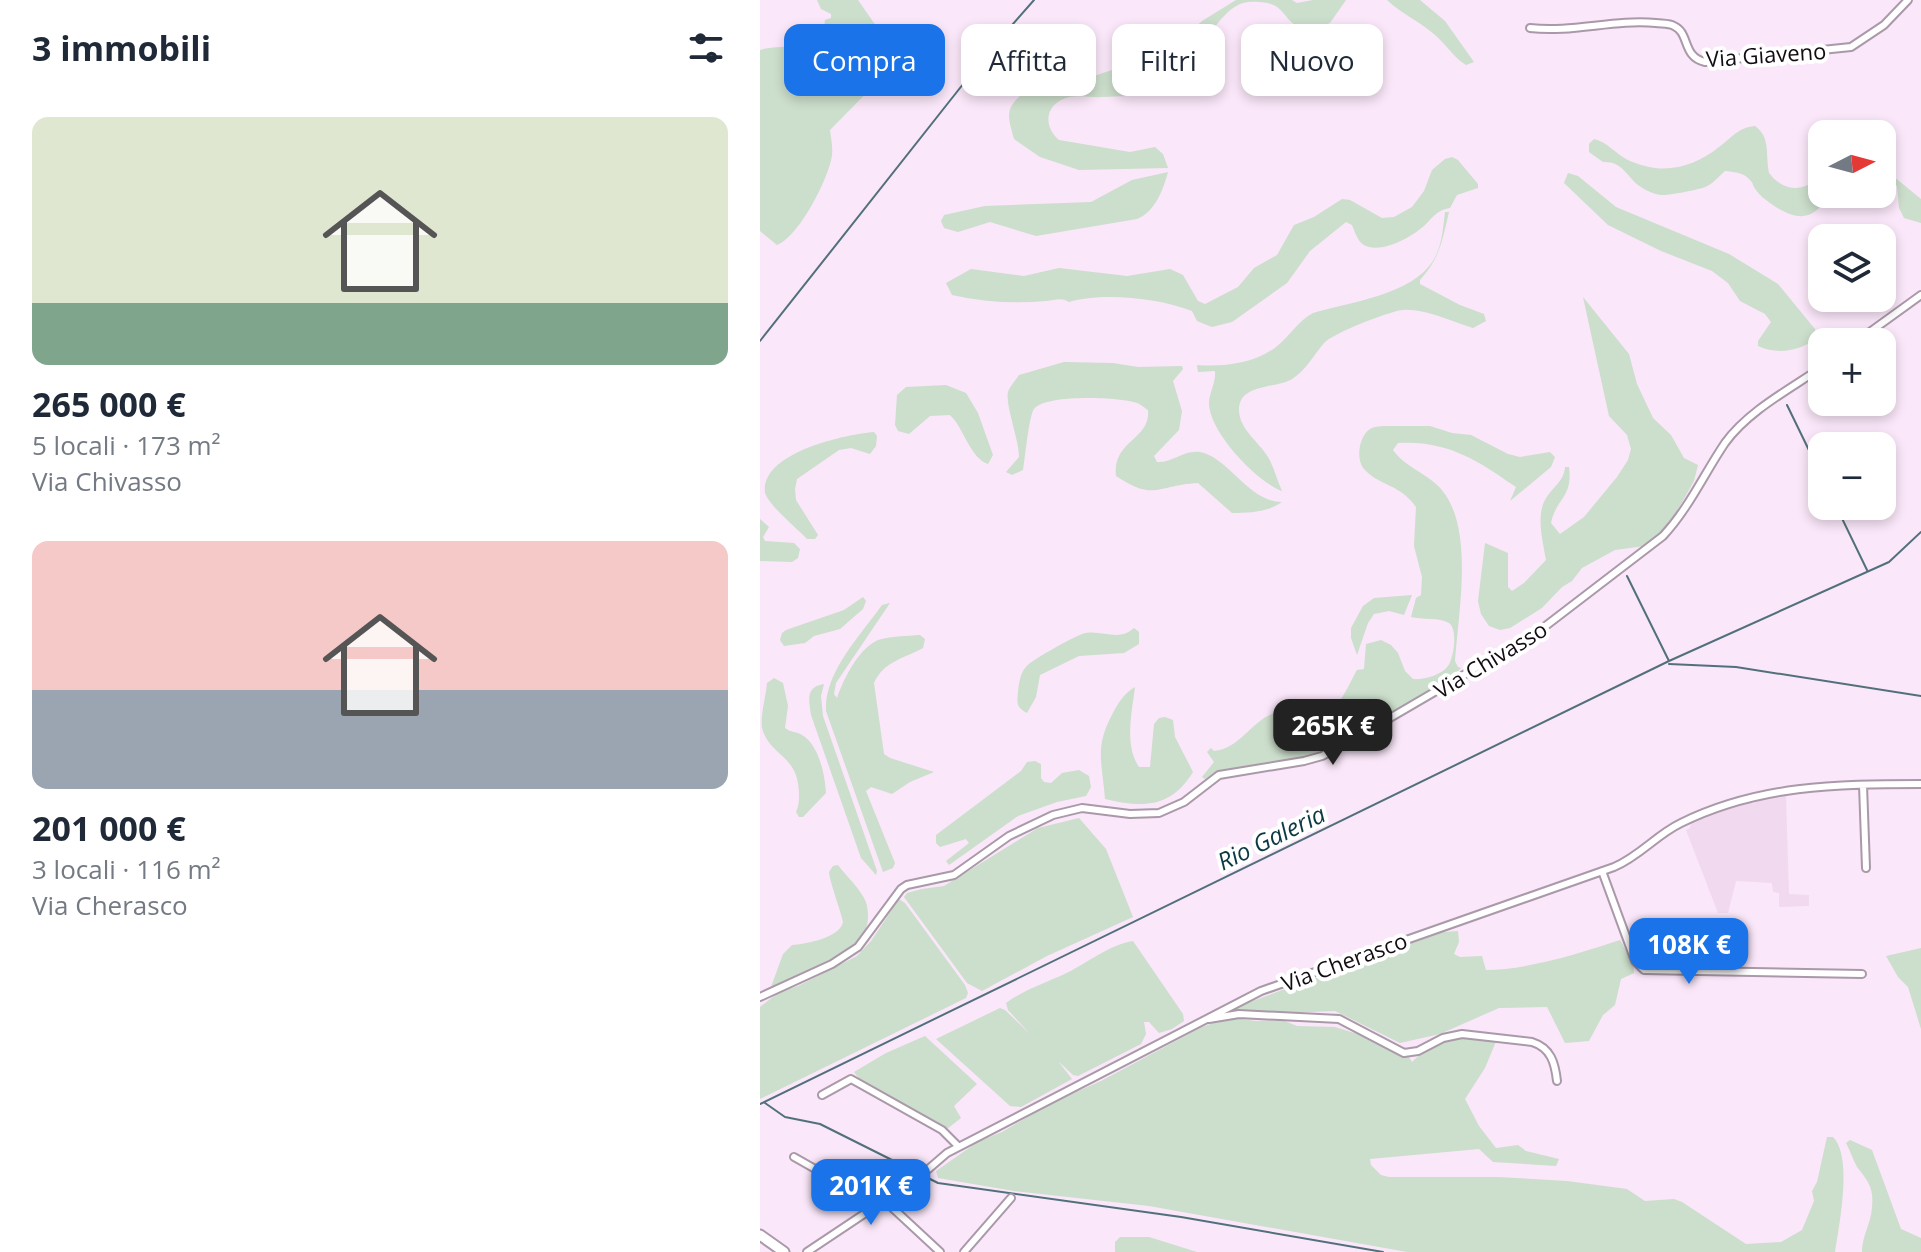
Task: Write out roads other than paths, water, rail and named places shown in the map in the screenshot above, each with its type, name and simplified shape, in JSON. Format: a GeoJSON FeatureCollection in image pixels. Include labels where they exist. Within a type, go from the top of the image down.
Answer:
{"type":"FeatureCollection","features":[{"type":"Feature","properties":{"kind":"main road"},"geometry":{"type":"LineString","coordinates":[[760,1235],[784,1252]]}},
{"type":"Feature","properties":{"kind":"street","name":"Via Giaveno"},"geometry":{"type":"LineString","coordinates":[[1530,28],[1634,22],[1671,25],[1681,31],[1691,55],[1705,62],[1851,47],[1884,25],[1908,0]]}},
{"type":"Feature","properties":{"kind":"street"},"geometry":{"type":"LineString","coordinates":[[1875,328],[1921,295]]}},
{"type":"Feature","properties":{"kind":"street","name":"Via Chivasso"},"geometry":{"type":"LineString","coordinates":[[760,997],[832,964],[858,947],[907,885],[954,875],[999,842],[1042,819],[1082,808],[1143,814],[1167,811],[1219,775],[1322,756],[1496,657],[1539,631],[1663,536],[1680,518],[1739,427],[1808,377]]}},
{"type":"Feature","properties":{"kind":"street","name":"Via Cherasco"},"geometry":{"type":"LineString","coordinates":[[807,1252],[959,1147],[1261,991],[1631,860],[1666,830],[1730,802],[1778,790],[1921,784]]}},
{"type":"Feature","properties":{"kind":"street"},"geometry":{"type":"LineString","coordinates":[[1863,785],[1866,868]]}},
{"type":"Feature","properties":{"kind":"street"},"geometry":{"type":"LineString","coordinates":[[1602,871],[1635,961],[1644,970],[1862,974]]}},
{"type":"Feature","properties":{"kind":"street"},"geometry":{"type":"LineString","coordinates":[[1202,1020],[1239,1014],[1329,1017],[1354,1025],[1404,1053],[1462,1034],[1532,1042],[1549,1053],[1557,1081]]}},
{"type":"Feature","properties":{"kind":"street"},"geometry":{"type":"LineString","coordinates":[[822,1095],[851,1079],[942,1130],[959,1147]]}},
{"type":"Feature","properties":{"kind":"street"},"geometry":{"type":"LineString","coordinates":[[794,1157],[881,1202],[940,1252]]}},
{"type":"Feature","properties":{"kind":"street"},"geometry":{"type":"LineString","coordinates":[[964,1252],[1011,1198]]}},
{"type":"Feature","properties":{"kind":"waterway"},"geometry":{"type":"LineString","coordinates":[[760,341],[990,50],[1034,0]]}},
{"type":"Feature","properties":{"kind":"waterway"},"geometry":{"type":"LineString","coordinates":[[1787,405],[1808,448]]}},
{"type":"Feature","properties":{"kind":"waterway"},"geometry":{"type":"LineString","coordinates":[[1843,520],[1867,570]]}},
{"type":"Feature","properties":{"kind":"waterway","name":"Rio Galeria"},"geometry":{"type":"LineString","coordinates":[[760,1104],[1669,661],[1889,562],[1921,532]]}},
{"type":"Feature","properties":{"kind":"waterway"},"geometry":{"type":"LineString","coordinates":[[1627,576],[1669,661]]}},
{"type":"Feature","properties":{"kind":"waterway"},"geometry":{"type":"LineString","coordinates":[[1669,664],[1736,667],[1921,696]]}},
{"type":"Feature","properties":{"kind":"waterway"},"geometry":{"type":"LineString","coordinates":[[765,1103],[785,1117],[820,1124],[938,1183],[1181,1217],[1383,1252]]}}]}
